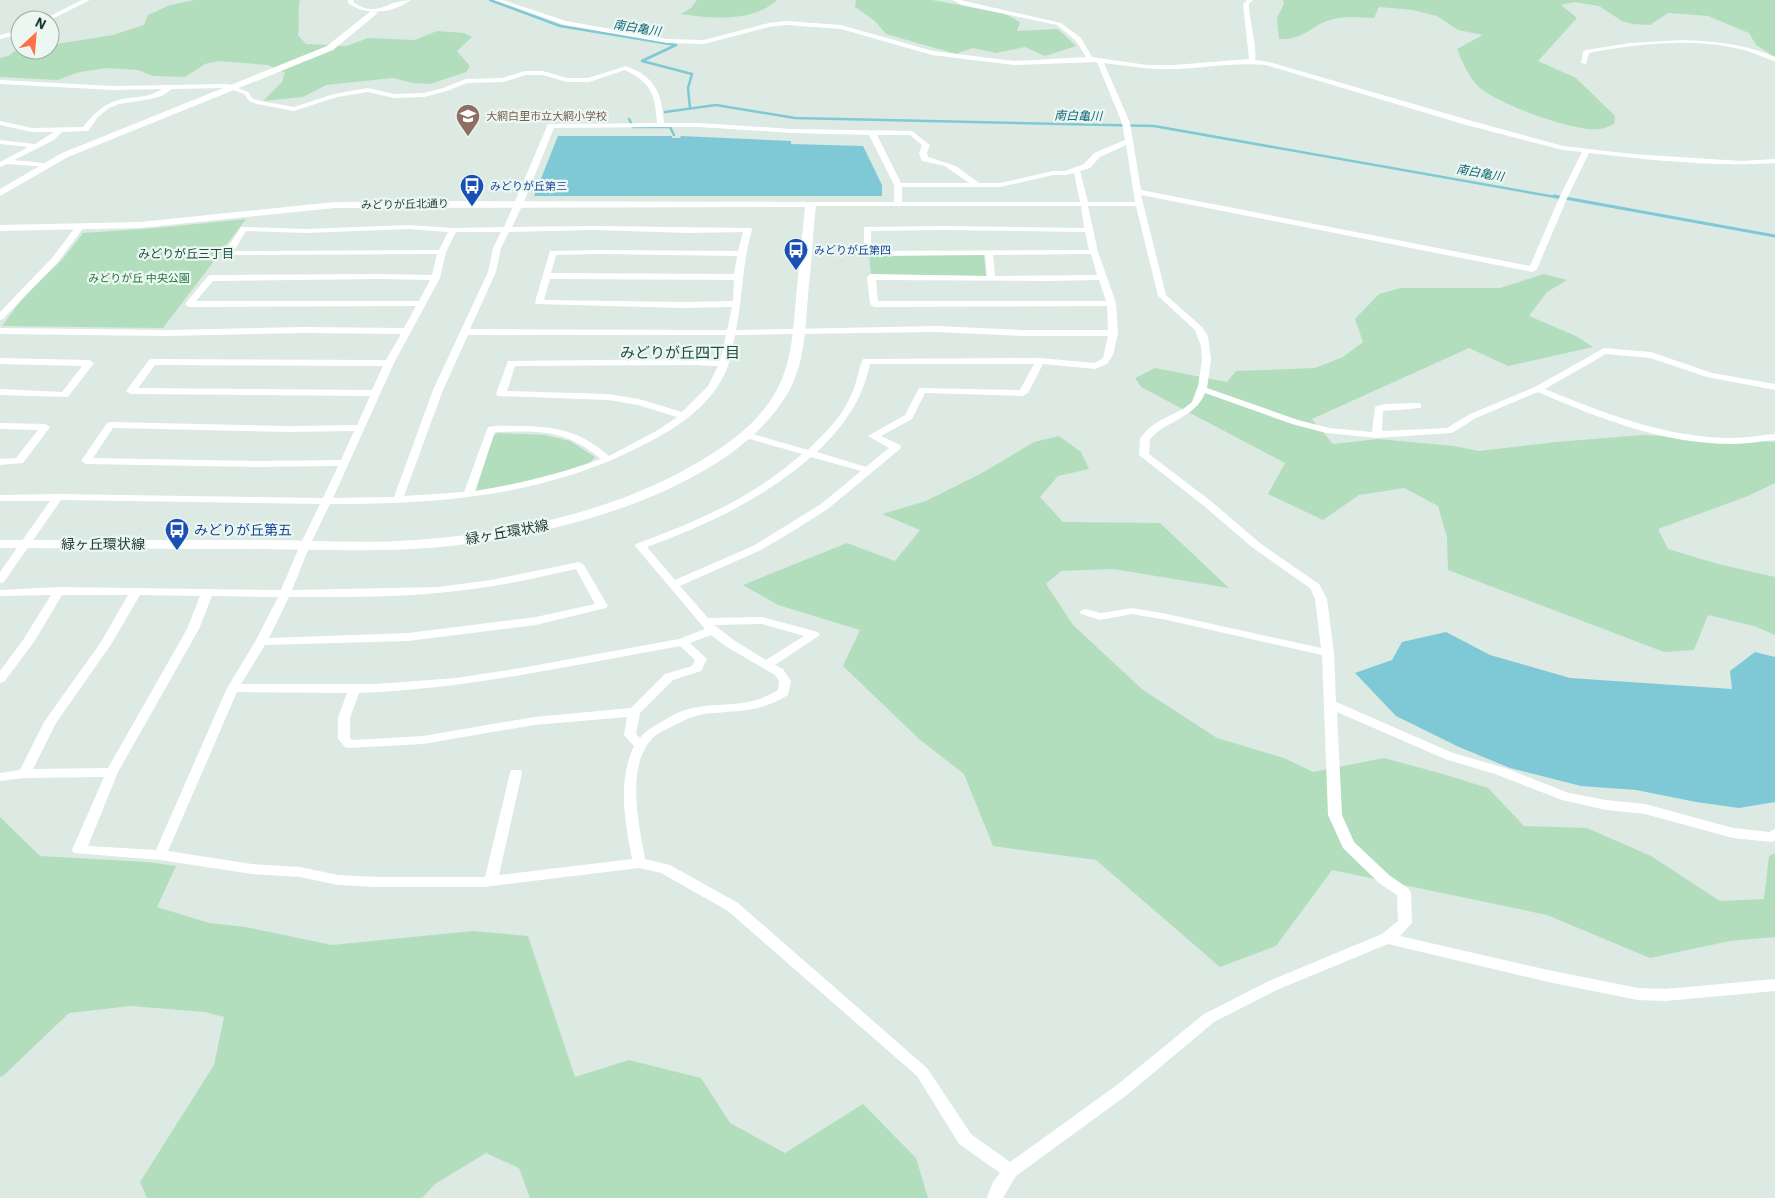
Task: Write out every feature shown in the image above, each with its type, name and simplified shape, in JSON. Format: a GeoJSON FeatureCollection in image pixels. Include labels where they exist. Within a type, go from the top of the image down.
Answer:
{"type":"FeatureCollection","features":[{"type":"Feature","properties":{"kind":"street"},"geometry":{"type":"LineString","coordinates":[[60,13],[87,0]]}},
{"type":"Feature","properties":{"kind":"street"},"geometry":{"type":"LineString","coordinates":[[351,0],[350,2],[356,7],[374,13]]}},
{"type":"Feature","properties":{"kind":"street"},"geometry":{"type":"LineString","coordinates":[[0,193],[44,166],[94,142],[234,88],[330,48],[374,13],[408,0]]}},
{"type":"Feature","properties":{"kind":"street"},"geometry":{"type":"LineString","coordinates":[[497,0],[565,23],[666,41],[704,42],[769,25],[793,24],[841,27],[932,53],[1014,63],[1090,59],[1146,67],[1174,67],[1252,61],[1267,63],[1537,142],[1586,152],[1742,163],[1775,162]]}},
{"type":"Feature","properties":{"kind":"street"},"geometry":{"type":"LineString","coordinates":[[955,0],[1059,24],[1067,33],[1075,36],[1086,50],[1090,59]]}},
{"type":"Feature","properties":{"kind":"street"},"geometry":{"type":"LineString","coordinates":[[1246,1],[1245,11],[1254,49],[1252,61]]}},
{"type":"Feature","properties":{"kind":"street"},"geometry":{"type":"LineString","coordinates":[[1584,63],[1586,52],[1617,45],[1676,42],[1742,48],[1764,53],[1775,59]]}},
{"type":"Feature","properties":{"kind":"street"},"geometry":{"type":"LineString","coordinates":[[995,1198],[999,1187],[1010,1171],[1122,1090],[1209,1018],[1274,985],[1387,938],[1405,923],[1404,893],[1384,879],[1348,845],[1334,815],[1328,653],[1321,599],[1315,586],[1257,546],[1144,455],[1145,438],[1158,425],[1192,408],[1202,389],[1208,355],[1204,336],[1200,328],[1171,306],[1162,296],[1139,204],[1126,123],[1100,61]]}},
{"type":"Feature","properties":{"kind":"street"},"geometry":{"type":"LineString","coordinates":[[0,82],[83,87],[228,86],[246,92],[251,100],[259,103],[294,109],[336,95],[368,90],[394,96],[424,95],[445,90],[466,81],[503,80],[525,73],[543,73],[572,81],[589,80],[626,68],[644,76],[658,95],[661,126]]}},
{"type":"Feature","properties":{"kind":"street"},"geometry":{"type":"LineString","coordinates":[[0,123],[32,130],[85,129],[93,116],[107,106],[117,102],[155,97],[170,87]]}},
{"type":"Feature","properties":{"kind":"street"},"geometry":{"type":"LineString","coordinates":[[398,500],[438,390],[492,272],[497,248],[519,204],[551,126],[699,125],[791,131],[912,134],[926,145],[923,153],[925,159],[942,161],[954,166],[977,186]]}},
{"type":"Feature","properties":{"kind":"street"},"geometry":{"type":"LineString","coordinates":[[2,163],[52,138],[61,129]]}},
{"type":"Feature","properties":{"kind":"street"},"geometry":{"type":"LineString","coordinates":[[872,133],[898,185],[898,203]]}},
{"type":"Feature","properties":{"kind":"street"},"geometry":{"type":"LineString","coordinates":[[898,185],[1000,185],[1053,173],[1076,171],[1087,166],[1097,155],[1130,141]]}},
{"type":"Feature","properties":{"kind":"street"},"geometry":{"type":"LineString","coordinates":[[0,142],[37,146]]}},
{"type":"Feature","properties":{"kind":"street"},"geometry":{"type":"LineString","coordinates":[[1137,192],[1533,269],[1564,196],[1586,152]]}},
{"type":"Feature","properties":{"kind":"street"},"geometry":{"type":"LineString","coordinates":[[2,163],[44,166]]}},
{"type":"Feature","properties":{"kind":"street"},"geometry":{"type":"LineString","coordinates":[[639,862],[630,807],[633,766],[636,752],[650,734],[675,719],[693,712],[745,709],[776,698],[784,692],[785,681],[779,672],[731,644],[708,626],[640,546],[700,523],[735,506],[768,486],[809,453],[846,414],[860,387],[866,361],[1040,361],[1095,366],[1102,365],[1107,361],[1114,333],[1112,304],[1094,252],[1085,203],[1076,171]]}},
{"type":"Feature","properties":{"kind":"street"},"geometry":{"type":"LineString","coordinates":[[811,204],[1139,204]]}},
{"type":"Feature","properties":{"kind":"street","name":"みどりが丘北通り"},"geometry":{"type":"LineString","coordinates":[[0,228],[80,228],[140,225],[335,206],[811,204]]}},
{"type":"Feature","properties":{"kind":"street","name":"緑ヶ丘環状線"},"geometry":{"type":"LineString","coordinates":[[0,544],[412,545],[464,541],[514,533],[573,520],[616,506],[660,488],[698,468],[746,434],[770,412],[789,379],[796,360],[811,204]]}},
{"type":"Feature","properties":{"kind":"street"},"geometry":{"type":"LineString","coordinates":[[0,498],[398,500],[518,488],[572,473],[608,460],[642,444],[685,416],[704,397],[717,380],[724,364],[737,304],[741,254],[748,230],[688,231],[594,228],[453,230],[409,227],[306,231],[244,229],[228,253],[442,252]]}},
{"type":"Feature","properties":{"kind":"street"},"geometry":{"type":"LineString","coordinates":[[0,317],[55,260],[80,228]]}},
{"type":"Feature","properties":{"kind":"street"},"geometry":{"type":"LineString","coordinates":[[1089,230],[867,229],[868,254],[1094,252]]}},
{"type":"Feature","properties":{"kind":"street"},"geometry":{"type":"LineString","coordinates":[[160,855],[233,688],[262,642],[389,363],[436,278],[442,252],[453,230]]}},
{"type":"Feature","properties":{"kind":"street"},"geometry":{"type":"LineString","coordinates":[[737,304],[683,305],[539,302],[553,254],[600,252],[741,254]]}},
{"type":"Feature","properties":{"kind":"street"},"geometry":{"type":"LineString","coordinates":[[989,253],[991,278]]}},
{"type":"Feature","properties":{"kind":"street"},"geometry":{"type":"LineString","coordinates":[[422,304],[367,302],[253,305],[189,304],[211,278],[272,279],[380,275],[436,278]]}},
{"type":"Feature","properties":{"kind":"street"},"geometry":{"type":"LineString","coordinates":[[547,276],[738,278]]}},
{"type":"Feature","properties":{"kind":"street"},"geometry":{"type":"LineString","coordinates":[[1104,277],[1056,279],[871,277],[874,304],[1112,304]]}},
{"type":"Feature","properties":{"kind":"street"},"geometry":{"type":"LineString","coordinates":[[466,332],[798,333],[936,329],[1021,333],[1114,333]]}},
{"type":"Feature","properties":{"kind":"street"},"geometry":{"type":"LineString","coordinates":[[0,331],[167,333],[303,330],[407,331]]}},
{"type":"Feature","properties":{"kind":"street"},"geometry":{"type":"LineString","coordinates":[[1202,389],[1294,422],[1329,431],[1376,435],[1449,431],[1473,416],[1538,389],[1595,354],[1604,351],[1651,355],[1710,375],[1775,387]]}},
{"type":"Feature","properties":{"kind":"street"},"geometry":{"type":"LineString","coordinates":[[0,361],[89,363],[65,395],[0,392]]}},
{"type":"Feature","properties":{"kind":"street"},"geometry":{"type":"LineString","coordinates":[[674,585],[757,548],[825,506],[896,447],[873,436],[909,417],[922,390],[1023,393],[1040,361]]}},
{"type":"Feature","properties":{"kind":"street"},"geometry":{"type":"LineString","coordinates":[[375,393],[311,395],[204,390],[131,391],[152,362],[389,363]]}},
{"type":"Feature","properties":{"kind":"street"},"geometry":{"type":"LineString","coordinates":[[685,416],[639,402],[608,397],[569,394],[501,394],[510,363],[689,362],[724,364]]}},
{"type":"Feature","properties":{"kind":"street"},"geometry":{"type":"LineString","coordinates":[[1538,389],[1614,421],[1677,436],[1733,441],[1775,437]]}},
{"type":"Feature","properties":{"kind":"street"},"geometry":{"type":"LineString","coordinates":[[1376,435],[1378,409],[1384,407],[1418,406]]}},
{"type":"Feature","properties":{"kind":"street"},"geometry":{"type":"LineString","coordinates":[[345,463],[257,464],[86,461],[110,425],[289,429],[360,428]]}},
{"type":"Feature","properties":{"kind":"street"},"geometry":{"type":"LineString","coordinates":[[0,426],[46,427],[19,461],[0,462]]}},
{"type":"Feature","properties":{"kind":"street"},"geometry":{"type":"LineString","coordinates":[[468,494],[491,429],[539,429],[566,434],[586,442],[608,460]]}},
{"type":"Feature","properties":{"kind":"street"},"geometry":{"type":"LineString","coordinates":[[746,434],[866,470]]}},
{"type":"Feature","properties":{"kind":"street"},"geometry":{"type":"LineString","coordinates":[[0,580],[58,497]]}},
{"type":"Feature","properties":{"kind":"street"},"geometry":{"type":"LineString","coordinates":[[0,593],[59,590],[135,593],[362,594],[440,590],[504,581],[579,565],[602,606],[536,621],[408,637],[262,642]]}},
{"type":"Feature","properties":{"kind":"street"},"geometry":{"type":"LineString","coordinates":[[0,679],[28,642],[59,590]]}},
{"type":"Feature","properties":{"kind":"street"},"geometry":{"type":"LineString","coordinates":[[24,774],[50,722],[106,644],[135,593]]}},
{"type":"Feature","properties":{"kind":"street"},"geometry":{"type":"LineString","coordinates":[[207,593],[193,629],[112,772],[79,850],[160,855],[252,869],[300,872],[338,880],[376,882],[491,881],[639,862],[665,869],[733,907],[922,1072],[965,1139],[1010,1171]]}},
{"type":"Feature","properties":{"kind":"street"},"geometry":{"type":"LineString","coordinates":[[1084,612],[1100,617],[1132,611],[1328,653]]}},
{"type":"Feature","properties":{"kind":"street"},"geometry":{"type":"LineString","coordinates":[[233,688],[354,690],[424,685],[492,676],[682,642],[708,626],[762,620],[814,635],[766,665]]}},
{"type":"Feature","properties":{"kind":"street"},"geometry":{"type":"LineString","coordinates":[[641,746],[630,735],[634,712],[669,677],[697,668],[701,659],[682,642]]}},
{"type":"Feature","properties":{"kind":"street"},"geometry":{"type":"LineString","coordinates":[[354,690],[344,718],[344,739],[349,744],[423,740],[534,721],[634,712]]}},
{"type":"Feature","properties":{"kind":"street"},"geometry":{"type":"LineString","coordinates":[[1329,704],[1449,756],[1500,771],[1567,796],[1606,805],[1645,809],[1733,833],[1772,837],[1775,834]]}},
{"type":"Feature","properties":{"kind":"street"},"geometry":{"type":"LineString","coordinates":[[0,777],[24,774],[112,772]]}},
{"type":"Feature","properties":{"kind":"street"},"geometry":{"type":"LineString","coordinates":[[491,881],[516,773]]}},
{"type":"Feature","properties":{"kind":"street"},"geometry":{"type":"LineString","coordinates":[[1387,938],[1548,976],[1638,994],[1666,995],[1775,985]]}},
{"type":"Feature","properties":{"kind":"green space"},"geometry":{"type":"Polygon","coordinates":[[[195,0],[300,0],[298,35],[306,44],[347,46],[368,38],[415,40],[437,31],[464,33],[472,37],[457,51],[470,66],[466,72],[430,84],[413,83],[393,78],[326,85],[303,97],[263,101],[282,82],[285,73],[268,65],[218,61],[205,64],[185,77],[153,76],[138,70],[108,68],[80,72],[57,80],[0,77],[0,58],[10,54],[10,60],[60,60],[60,43],[113,35],[144,25],[148,15],[170,5],[195,0]]]}},
{"type":"Feature","properties":{"kind":"green space"},"geometry":{"type":"Polygon","coordinates":[[[697,0],[777,0],[757,12],[732,17],[718,18],[681,14],[691,8],[697,0]]]}},
{"type":"Feature","properties":{"kind":"green space"},"geometry":{"type":"Polygon","coordinates":[[[856,0],[932,0],[1004,13],[1020,22],[1017,31],[1058,29],[1076,46],[1045,56],[1025,47],[996,53],[973,48],[956,54],[886,34],[875,21],[855,7],[856,0]]]}},
{"type":"Feature","properties":{"kind":"green space"},"geometry":{"type":"Polygon","coordinates":[[[1283,0],[1775,0],[1775,57],[1756,45],[1749,33],[1708,16],[1668,13],[1650,25],[1632,24],[1622,21],[1599,6],[1574,2],[1561,5],[1577,18],[1538,61],[1576,78],[1615,116],[1614,124],[1601,129],[1588,129],[1555,122],[1517,108],[1487,93],[1478,86],[1468,73],[1457,49],[1483,35],[1458,30],[1437,16],[1413,10],[1379,7],[1374,18],[1349,17],[1334,19],[1320,24],[1302,35],[1288,39],[1279,39],[1277,18],[1284,4],[1283,0]]]}},
{"type":"Feature","properties":{"kind":"green space","name":"みどりが丘 中央公園"},"geometry":{"type":"Polygon","coordinates":[[[246,219],[163,328],[2,326],[25,295],[62,260],[83,233],[246,219]]]}},
{"type":"Feature","properties":{"kind":"green space"},"geometry":{"type":"Polygon","coordinates":[[[984,255],[986,276],[871,275],[869,256],[984,255]]]}},
{"type":"Feature","properties":{"kind":"green space"},"geometry":{"type":"Polygon","coordinates":[[[1544,274],[1567,280],[1547,292],[1529,316],[1576,336],[1593,347],[1508,366],[1469,348],[1312,419],[1333,444],[1378,439],[1454,446],[1479,451],[1643,435],[1775,442],[1775,483],[1748,496],[1658,529],[1668,549],[1718,564],[1775,577],[1775,635],[1754,626],[1708,615],[1694,650],[1664,652],[1448,570],[1447,537],[1438,506],[1404,488],[1359,495],[1323,520],[1268,494],[1285,463],[1141,387],[1135,378],[1155,368],[1227,382],[1236,371],[1315,368],[1343,357],[1363,342],[1355,319],[1379,294],[1401,288],[1500,288],[1544,274]]]}},
{"type":"Feature","properties":{"kind":"green space"},"geometry":{"type":"Polygon","coordinates":[[[499,433],[545,435],[570,441],[595,457],[576,469],[559,474],[476,491],[493,435],[499,433]]]}},
{"type":"Feature","properties":{"kind":"green space"},"geometry":{"type":"Polygon","coordinates":[[[1059,436],[1081,452],[1089,469],[1058,476],[1040,497],[1063,522],[1160,523],[1229,588],[1113,569],[1061,571],[1046,584],[1073,625],[1143,690],[1217,738],[1284,758],[1313,772],[1384,758],[1488,788],[1524,826],[1587,828],[1651,856],[1720,901],[1764,899],[1769,856],[1775,853],[1775,937],[1730,941],[1650,958],[1547,915],[1332,870],[1276,946],[1220,967],[1096,860],[993,846],[964,774],[919,739],[843,666],[860,630],[778,605],[743,585],[847,543],[895,561],[920,530],[882,514],[926,501],[982,473],[1034,442],[1059,436]]]}},
{"type":"Feature","properties":{"kind":"green space"},"geometry":{"type":"Polygon","coordinates":[[[0,817],[40,856],[148,862],[176,866],[157,907],[209,923],[246,927],[332,945],[473,931],[528,936],[575,1077],[629,1060],[701,1078],[730,1123],[785,1153],[863,1104],[916,1158],[928,1198],[530,1198],[519,1168],[486,1153],[435,1184],[422,1198],[147,1198],[140,1182],[214,1065],[224,1017],[205,1012],[130,1006],[69,1013],[0,1077],[0,817]]]}},
{"type":"Feature","properties":{"kind":"water"},"geometry":{"type":"Polygon","coordinates":[[[558,136],[672,136],[672,138],[680,138],[681,136],[791,141],[791,144],[863,146],[882,185],[882,196],[534,196],[558,136]]]}},
{"type":"Feature","properties":{"kind":"water"},"geometry":{"type":"Polygon","coordinates":[[[1446,632],[1490,655],[1570,678],[1732,689],[1730,671],[1755,652],[1775,657],[1775,802],[1739,808],[1636,790],[1581,786],[1510,768],[1459,747],[1396,716],[1355,673],[1392,660],[1402,642],[1446,632]]]}},
{"type":"Feature","properties":{"kind":"waterway","name":"南白亀川"},"geometry":{"type":"LineString","coordinates":[[490,0],[560,26],[676,45],[642,61],[692,74],[688,88],[690,108]]}},
{"type":"Feature","properties":{"kind":"waterway","name":"南白亀川"},"geometry":{"type":"LineString","coordinates":[[665,112],[716,105],[795,118],[1154,126],[1561,198]]}},
{"type":"Feature","properties":{"kind":"waterway"},"geometry":{"type":"LineString","coordinates":[[629,119],[633,127],[670,127],[674,135]]}},
{"type":"Feature","properties":{"kind":"waterway","name":"南白亀川"},"geometry":{"type":"LineString","coordinates":[[1554,196],[1775,236]]}},
{"type":"Feature","properties":{"kind":"place","name":"大網白里市立大網小学校"},"geometry":{"type":"Point","coordinates":[468,137]}},
{"type":"Feature","properties":{"kind":"place","name":"みどりが丘第三"},"geometry":{"type":"Point","coordinates":[472,207]}},
{"type":"Feature","properties":{"kind":"place","name":"みどりが丘第四"},"geometry":{"type":"Point","coordinates":[796,271]}},
{"type":"Feature","properties":{"kind":"place","name":"みどりが丘第五"},"geometry":{"type":"Point","coordinates":[177,551]}},
{"type":"Feature","properties":{"kind":"district","name":"みどりが丘三丁目"},"geometry":{"type":"Point","coordinates":[186,254]}},
{"type":"Feature","properties":{"kind":"district","name":"みどりが丘四丁目"},"geometry":{"type":"Point","coordinates":[680,353]}}]}
